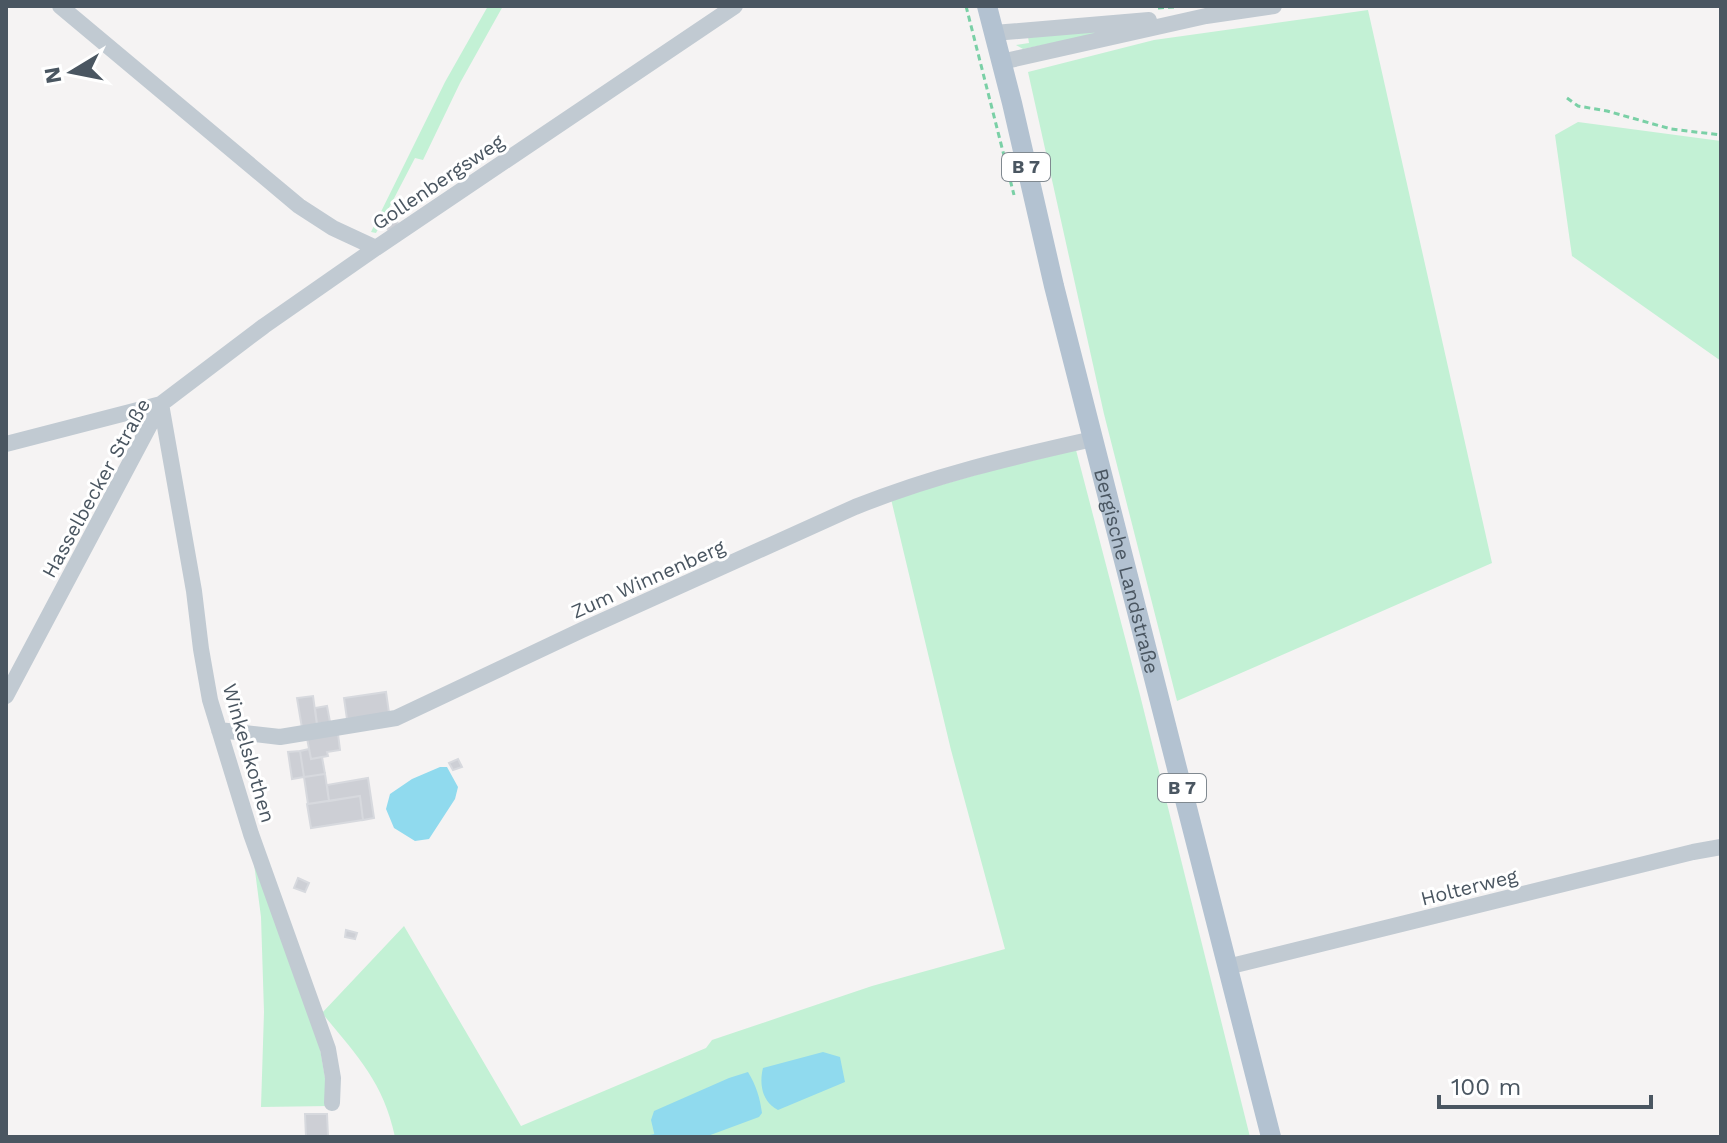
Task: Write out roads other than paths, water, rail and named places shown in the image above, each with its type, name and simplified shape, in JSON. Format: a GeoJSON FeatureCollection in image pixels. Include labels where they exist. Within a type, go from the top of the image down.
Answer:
{"type":"FeatureCollection","features":[{"type":"Feature","properties":{"kind":"main road","name":"Bergische Landstraße"},"geometry":{"type":"LineString","coordinates":[[987,6],[1054,286],[1271,1137]]}},
{"type":"Feature","properties":{"kind":"street","name":"Gollenbergsweg"},"geometry":{"type":"LineString","coordinates":[[60,6],[299,206],[333,228],[376,248],[735,6]]}},
{"type":"Feature","properties":{"kind":"street"},"geometry":{"type":"LineString","coordinates":[[994,33],[1206,16],[1274,6]]}},
{"type":"Feature","properties":{"kind":"street"},"geometry":{"type":"LineString","coordinates":[[1001,62],[1206,16]]}},
{"type":"Feature","properties":{"kind":"street","name":"Hasselbecker Straße"},"geometry":{"type":"LineString","coordinates":[[6,696],[161,404],[264,326],[376,248]]}},
{"type":"Feature","properties":{"kind":"street"},"geometry":{"type":"LineString","coordinates":[[6,444],[161,404]]}},
{"type":"Feature","properties":{"kind":"street","name":"Winkelskothen"},"geometry":{"type":"LineString","coordinates":[[161,404],[210,700],[251,834],[328,1049],[333,1078],[332,1103]]}},
{"type":"Feature","properties":{"kind":"street","name":"Zum Winnenberg"},"geometry":{"type":"LineString","coordinates":[[219,730],[280,737],[396,718],[855,507],[998,461],[1093,439]]}},
{"type":"Feature","properties":{"kind":"street","name":"Holterweg"},"geometry":{"type":"LineString","coordinates":[[1227,967],[1721,847]]}},
{"type":"Feature","properties":{"kind":"water"},"geometry":{"type":"Polygon","coordinates":[[[447,767],[458,787],[455,799],[429,839],[415,841],[394,828],[386,809],[390,794],[412,779],[447,767]]]}},
{"type":"Feature","properties":{"kind":"water"},"geometry":{"type":"Polygon","coordinates":[[[823,1052],[840,1057],[845,1082],[778,1110],[768,1102],[761,1080],[763,1068],[823,1052]]]}},
{"type":"Feature","properties":{"kind":"water"},"geometry":{"type":"Polygon","coordinates":[[[748,1072],[760,1102],[762,1113],[759,1117],[705,1137],[655,1137],[651,1120],[654,1111],[748,1072]]]}},
{"type":"Feature","properties":{"kind":"waterway"},"geometry":{"type":"LineString","coordinates":[[650,1137],[655,1136]]}}]}
